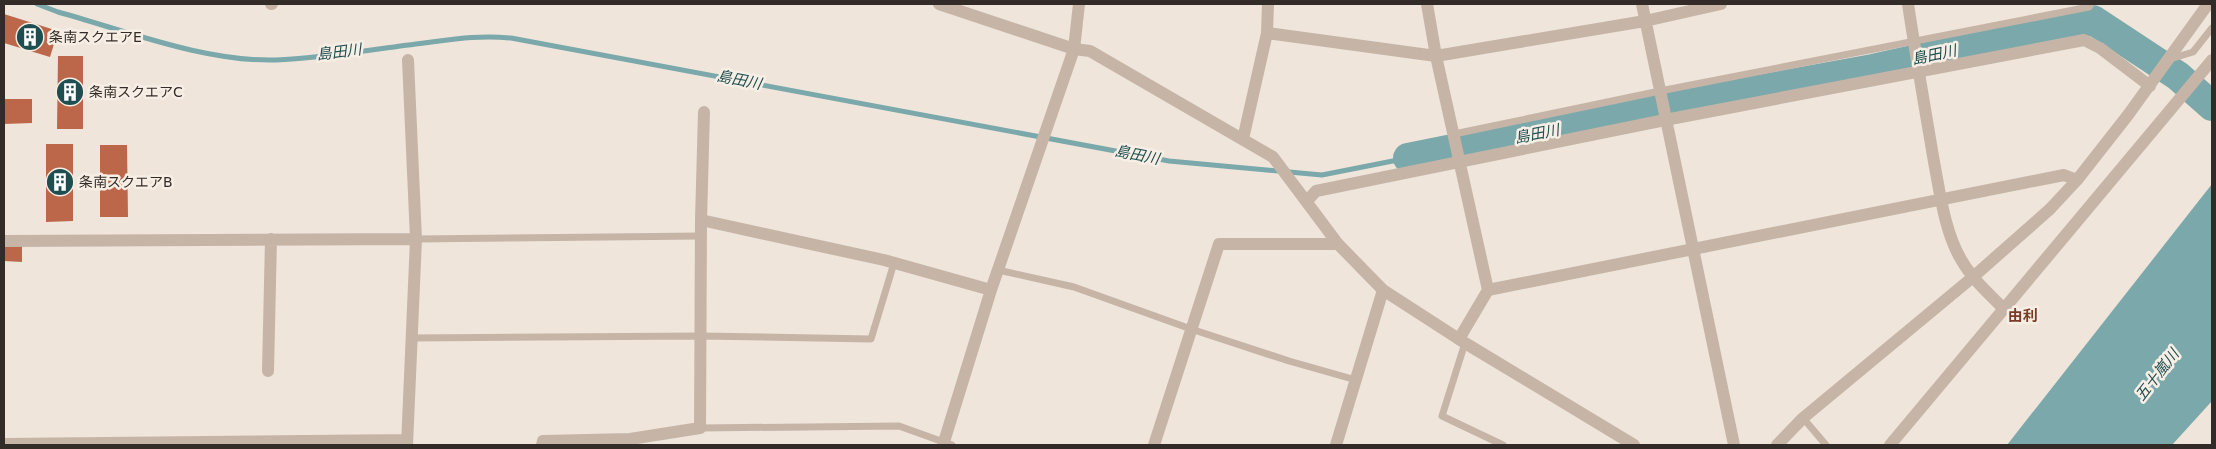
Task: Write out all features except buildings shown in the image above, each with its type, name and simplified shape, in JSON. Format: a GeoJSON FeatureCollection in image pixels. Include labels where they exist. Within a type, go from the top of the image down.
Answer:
{"type":"FeatureCollection","features":[{"type":"Feature","properties":{"kind":"street"},"geometry":{"type":"LineString","coordinates":[[939,4],[1074,49],[1090,51],[1274,157],[1338,244],[1383,290],[1462,341],[1634,445]]}},
{"type":"Feature","properties":{"kind":"street"},"geometry":{"type":"LineString","coordinates":[[946,444],[991,290],[1074,49],[1078,4]]}},
{"type":"Feature","properties":{"kind":"street"},"geometry":{"type":"LineString","coordinates":[[1244,138],[1267,33],[1268,4]]}},
{"type":"Feature","properties":{"kind":"street"},"geometry":{"type":"LineString","coordinates":[[1427,4],[1436,56],[1461,161],[1488,290],[1462,341]]}},
{"type":"Feature","properties":{"kind":"street"},"geometry":{"type":"LineString","coordinates":[[1642,4],[1734,445]]}},
{"type":"Feature","properties":{"kind":"street"},"geometry":{"type":"LineString","coordinates":[[1267,33],[1436,56],[1645,21],[1721,4]]}},
{"type":"Feature","properties":{"kind":"street"},"geometry":{"type":"LineString","coordinates":[[1908,4],[1918,71],[1942,201],[1960,259],[1973,277],[2004,309]]}},
{"type":"Feature","properties":{"kind":"street"},"geometry":{"type":"LineString","coordinates":[[1776,445],[1803,418],[1973,277],[2050,209],[2077,180],[2150,86],[2208,4]]}},
{"type":"Feature","properties":{"kind":"street"},"geometry":{"type":"LineString","coordinates":[[1307,201],[1316,191],[1665,120],[2084,40],[2100,48],[2150,86]]}},
{"type":"Feature","properties":{"kind":"street"},"geometry":{"type":"LineString","coordinates":[[4,444],[407,443],[416,239],[408,60]]}},
{"type":"Feature","properties":{"kind":"street"},"geometry":{"type":"LineString","coordinates":[[1890,445],[2212,60]]}},
{"type":"Feature","properties":{"kind":"street"},"geometry":{"type":"LineString","coordinates":[[542,445],[543,441],[630,439],[700,428],[701,220],[704,112]]}},
{"type":"Feature","properties":{"kind":"street"},"geometry":{"type":"LineString","coordinates":[[1488,290],[1942,201],[2064,175],[2077,180]]}},
{"type":"Feature","properties":{"kind":"street"},"geometry":{"type":"LineString","coordinates":[[701,220],[894,263],[991,290]]}},
{"type":"Feature","properties":{"kind":"street"},"geometry":{"type":"LineString","coordinates":[[268,372],[271,239]]}},
{"type":"Feature","properties":{"kind":"street"},"geometry":{"type":"LineString","coordinates":[[4,241],[416,239]]}},
{"type":"Feature","properties":{"kind":"street"},"geometry":{"type":"LineString","coordinates":[[1154,445],[1219,244],[1338,244]]}},
{"type":"Feature","properties":{"kind":"street"},"geometry":{"type":"LineString","coordinates":[[1336,445],[1383,290]]}},
{"type":"Feature","properties":{"kind":"lane"},"geometry":{"type":"LineString","coordinates":[[1454,134],[2089,7],[2091,4]]}},
{"type":"Feature","properties":{"kind":"lane"},"geometry":{"type":"LineString","coordinates":[[2168,60],[2193,52],[2212,28]]}},
{"type":"Feature","properties":{"kind":"lane"},"geometry":{"type":"LineString","coordinates":[[416,239],[701,236]]}},
{"type":"Feature","properties":{"kind":"lane"},"geometry":{"type":"LineString","coordinates":[[411,338],[701,336],[871,338],[894,263]]}},
{"type":"Feature","properties":{"kind":"lane"},"geometry":{"type":"LineString","coordinates":[[998,270],[1074,287],[1191,330],[1356,380]]}},
{"type":"Feature","properties":{"kind":"lane"},"geometry":{"type":"LineString","coordinates":[[1462,341],[1442,416],[1502,445]]}},
{"type":"Feature","properties":{"kind":"lane"},"geometry":{"type":"LineString","coordinates":[[1803,418],[1826,445]]}},
{"type":"Feature","properties":{"kind":"lane"},"geometry":{"type":"LineString","coordinates":[[700,428],[899,426],[946,444]]}},
{"type":"Feature","properties":{"kind":"water","name":"五十嵐川"},"geometry":{"type":"Polygon","coordinates":[[[2212,184],[2212,401],[2172,445],[2007,445],[2212,184]]]}},
{"type":"Feature","properties":{"kind":"waterway","name":"島田川"},"geometry":{"type":"LineString","coordinates":[[37,4],[166,44],[222,56],[276,60],[350,53],[467,38],[511,38],[1169,161],[1322,175],[1408,158]]}},
{"type":"Feature","properties":{"kind":"waterway","name":"島田川"},"geometry":{"type":"LineString","coordinates":[[1408,158],[1648,110],[1873,69],[2093,20],[2178,76],[2212,106]]}},
{"type":"Feature","properties":{"kind":"place","name":"条南スクエアE"},"geometry":{"type":"Point","coordinates":[30,37]}},
{"type":"Feature","properties":{"kind":"place","name":"条南スクエアC"},"geometry":{"type":"Point","coordinates":[70,92]}},
{"type":"Feature","properties":{"kind":"place","name":"条南スクエアB"},"geometry":{"type":"Point","coordinates":[60,182]}},
{"type":"Feature","properties":{"kind":"district","name":"由利"},"geometry":{"type":"Point","coordinates":[2023,316]}}]}
